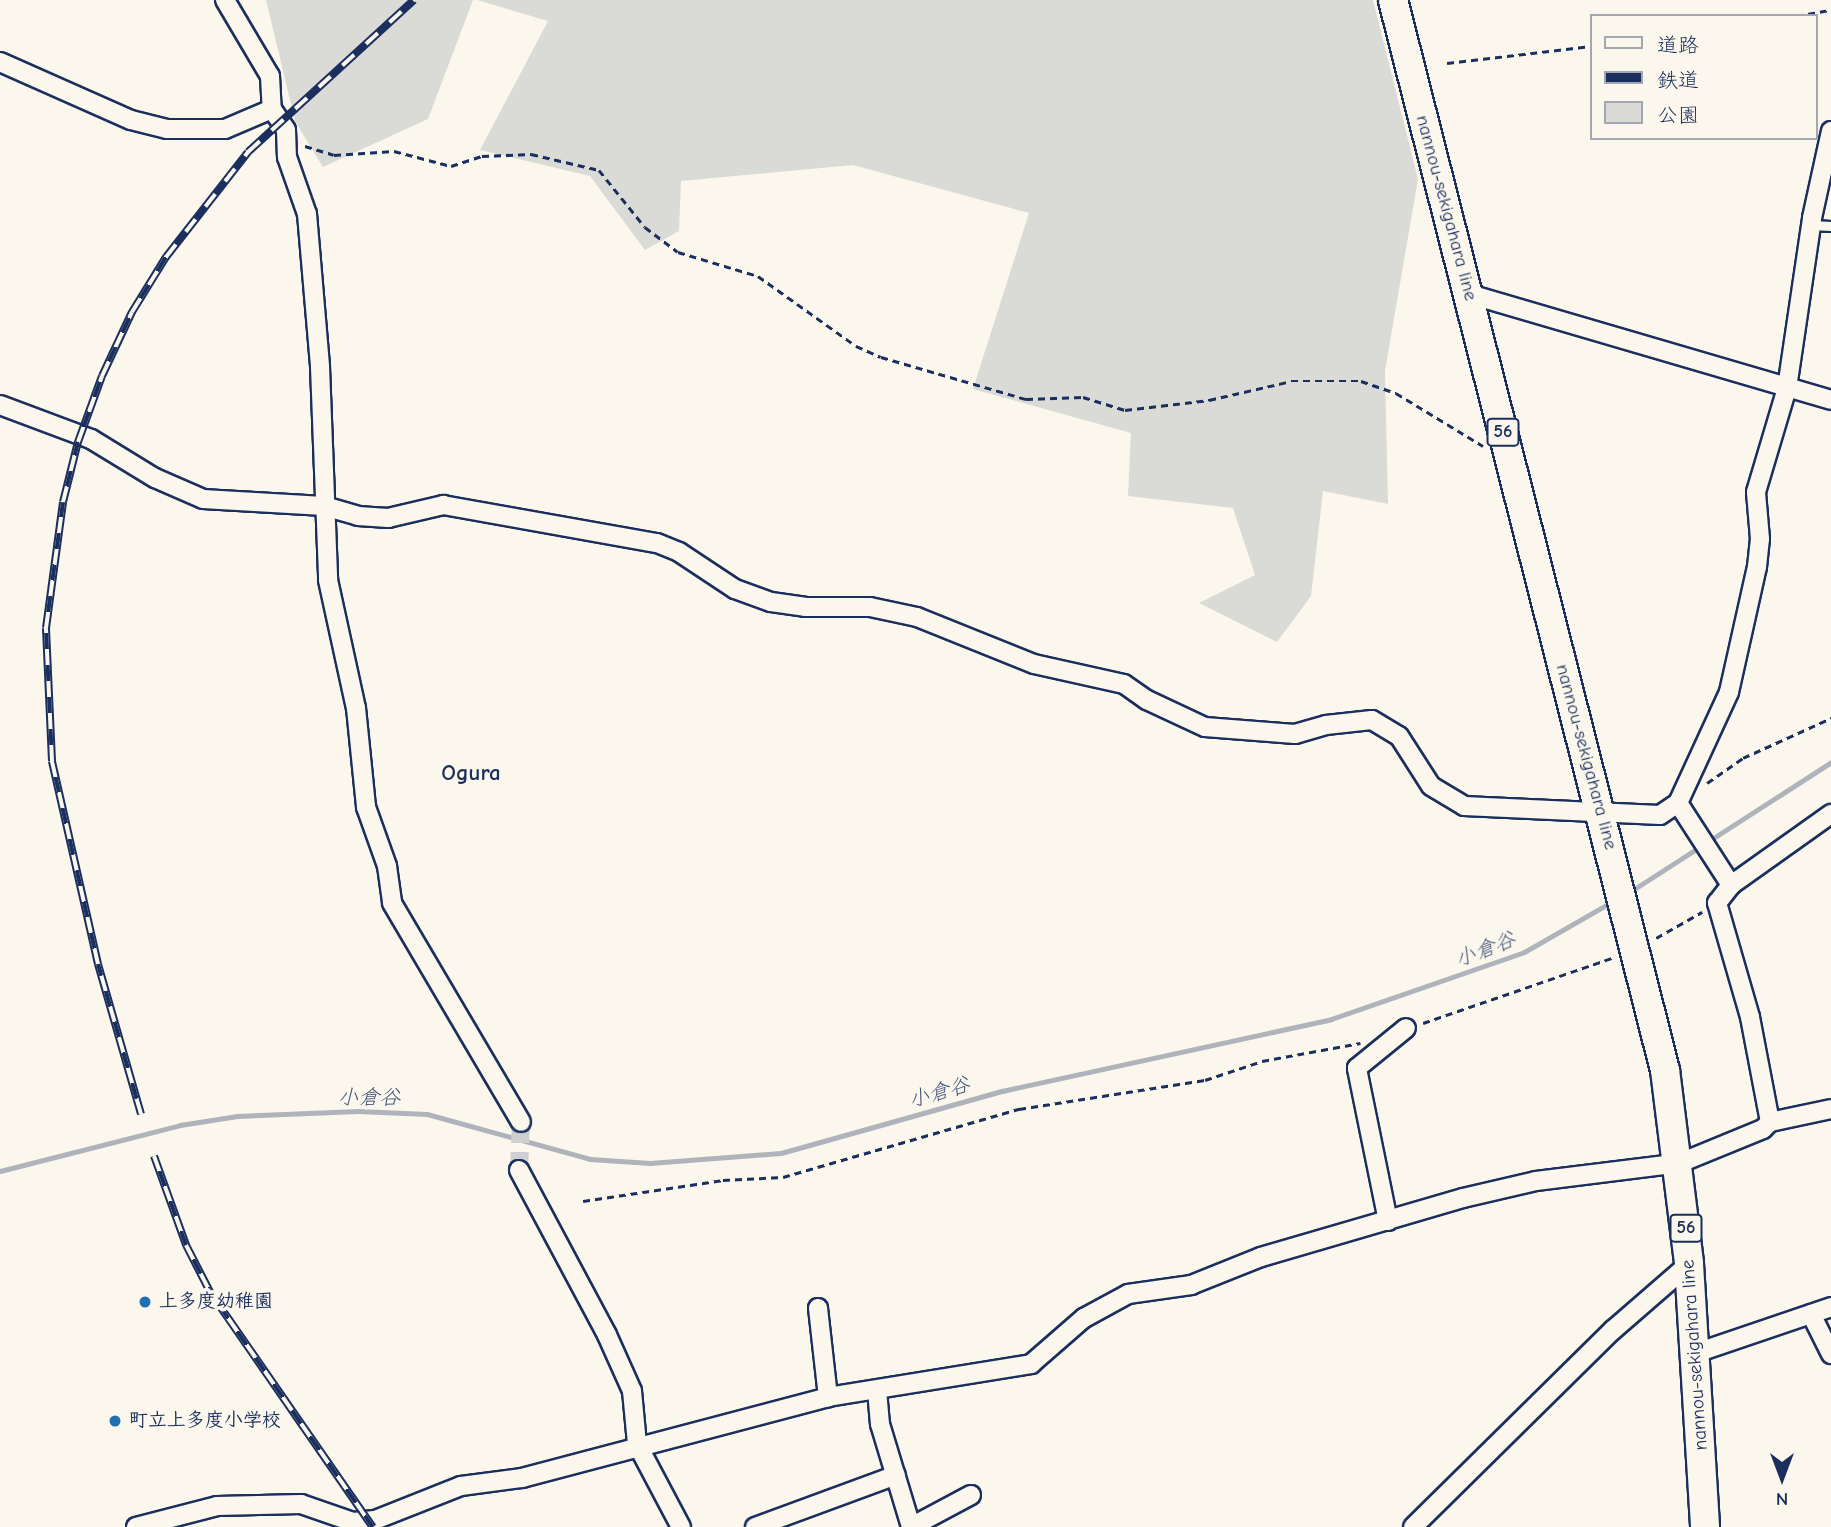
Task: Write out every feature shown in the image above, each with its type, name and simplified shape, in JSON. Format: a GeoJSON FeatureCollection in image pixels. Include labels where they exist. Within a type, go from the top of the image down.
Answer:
{"type":"FeatureCollection","features":[{"type":"Feature","properties":{"kind":"main road","name":"nannou-sekigahara line"},"geometry":{"type":"LineString","coordinates":[[1393,0],[1665,1070],[1679,1163],[1689,1264],[1705,1527]]}},
{"type":"Feature","properties":{"kind":"street"},"geometry":{"type":"LineString","coordinates":[[225,0],[270,76],[272,109],[286,131],[288,158],[306,214],[320,367],[328,580],[356,708],[366,807],[387,866],[392,903],[521,1122]]}},
{"type":"Feature","properties":{"kind":"street"},"geometry":{"type":"LineString","coordinates":[[0,62],[131,120],[167,129],[225,129],[262,118],[272,109]]}},
{"type":"Feature","properties":{"kind":"street"},"geometry":{"type":"LineString","coordinates":[[0,405],[91,439],[155,478],[203,499],[324,506],[358,516],[387,518],[443,505],[473,508],[657,543],[679,552],[735,589],[771,602],[804,607],[870,607],[917,617],[1034,664],[1124,684],[1147,700],[1205,727],[1295,734],[1326,724],[1372,720],[1399,736],[1431,786],[1464,806],[1601,815],[1660,815],[1682,803],[1729,692],[1757,568],[1760,539],[1756,492],[1787,388],[1811,225],[1831,131]]}},
{"type":"Feature","properties":{"kind":"street"},"geometry":{"type":"LineString","coordinates":[[1469,294],[1831,400]]}},
{"type":"Feature","properties":{"kind":"street"},"geometry":{"type":"LineString","coordinates":[[1682,803],[1727,880]]}},
{"type":"Feature","properties":{"kind":"street"},"geometry":{"type":"LineString","coordinates":[[1770,1122],[1750,1017],[1717,903],[1727,880],[1831,814]]}},
{"type":"Feature","properties":{"kind":"street"},"geometry":{"type":"LineString","coordinates":[[1388,1221],[1357,1068],[1406,1028]]}},
{"type":"Feature","properties":{"kind":"street"},"geometry":{"type":"LineString","coordinates":[[136,1527],[301,1504],[353,1522],[375,1520],[461,1486],[522,1478],[637,1444],[828,1397],[1031,1364],[1084,1318],[1128,1294],[1191,1285],[1261,1257],[1536,1181],[1679,1163],[1770,1122],[1831,1109]]}},
{"type":"Feature","properties":{"kind":"street"},"geometry":{"type":"LineString","coordinates":[[519,1170],[586,1291],[632,1391],[637,1444],[681,1527]]}},
{"type":"Feature","properties":{"kind":"street"},"geometry":{"type":"LineString","coordinates":[[1413,1527],[1613,1330],[1689,1264]]}},
{"type":"Feature","properties":{"kind":"street"},"geometry":{"type":"LineString","coordinates":[[1696,1353],[1831,1307]]}},
{"type":"Feature","properties":{"kind":"street"},"geometry":{"type":"LineString","coordinates":[[818,1308],[828,1397]]}},
{"type":"Feature","properties":{"kind":"street"},"geometry":{"type":"LineString","coordinates":[[1811,1314],[1831,1354]]}},
{"type":"Feature","properties":{"kind":"street"},"geometry":{"type":"LineString","coordinates":[[877,1390],[880,1424],[911,1527],[971,1495]]}},
{"type":"Feature","properties":{"kind":"street"},"geometry":{"type":"LineString","coordinates":[[755,1527],[895,1475]]}},
{"type":"Feature","properties":{"kind":"lane"},"geometry":{"type":"LineString","coordinates":[[1811,225],[1831,226]]}},
{"type":"Feature","properties":{"kind":"path"},"geometry":{"type":"LineString","coordinates":[[1808,14],[1831,10]]}},
{"type":"Feature","properties":{"kind":"path"},"geometry":{"type":"LineString","coordinates":[[1447,63],[1590,46]]}},
{"type":"Feature","properties":{"kind":"path"},"geometry":{"type":"LineString","coordinates":[[286,131],[298,143],[334,155],[394,151],[451,166],[482,156],[531,154],[599,170],[645,227],[678,252],[758,276],[856,346],[881,357],[1026,398],[1083,397],[1125,410],[1209,400],[1291,382],[1361,381],[1396,393],[1510,463]]}},
{"type":"Feature","properties":{"kind":"path"},"geometry":{"type":"LineString","coordinates":[[1682,803],[1743,758],[1831,718]]}},
{"type":"Feature","properties":{"kind":"path"},"geometry":{"type":"LineString","coordinates":[[1406,1028],[1634,941],[1717,903]]}},
{"type":"Feature","properties":{"kind":"path"},"geometry":{"type":"LineString","coordinates":[[583,1201],[723,1180],[783,1177],[1019,1109],[1205,1080],[1262,1061],[1366,1040]]}},
{"type":"Feature","properties":{"kind":"green space"},"geometry":{"type":"Polygon","coordinates":[[[266,0],[473,0],[428,119],[323,167],[295,121],[266,0]]]}},
{"type":"Feature","properties":{"kind":"green space"},"geometry":{"type":"Polygon","coordinates":[[[477,0],[1373,0],[1418,179],[1385,371],[1388,504],[1323,491],[1311,596],[1277,642],[1199,603],[1255,575],[1233,508],[1128,496],[1131,433],[973,389],[1029,213],[853,165],[681,181],[679,231],[645,250],[590,176],[480,150],[548,21],[477,0]]]}},
{"type":"Feature","properties":{"kind":"waterway","name":"小倉谷"},"geometry":{"type":"LineString","coordinates":[[1628,893],[1831,762]]}},
{"type":"Feature","properties":{"kind":"waterway","name":"小倉谷"},"geometry":{"type":"LineString","coordinates":[[0,1171],[180,1125],[237,1116],[358,1111],[427,1114],[590,1159],[650,1163],[781,1153],[1002,1091],[1331,1019],[1524,952],[1613,901]]}},
{"type":"Feature","properties":{"kind":"tunnel"},"geometry":{"type":"LineString","coordinates":[[519,1170],[521,1122]]}},
{"type":"Feature","properties":{"kind":"railway"},"geometry":{"type":"LineString","coordinates":[[141,1114],[98,964],[52,761],[46,628],[63,502],[78,442],[102,376],[132,312],[166,257],[248,152],[414,0]]}},
{"type":"Feature","properties":{"kind":"railway"},"geometry":{"type":"LineString","coordinates":[[154,1156],[186,1245],[210,1292],[373,1527]]}},
{"type":"Feature","properties":{"kind":"place","name":"上多度幼稚園"},"geometry":{"type":"Point","coordinates":[145,1302]}},
{"type":"Feature","properties":{"kind":"place","name":"町立上多度小学校"},"geometry":{"type":"Point","coordinates":[115,1421]}},
{"type":"Feature","properties":{"kind":"district","name":"Ogura"},"geometry":{"type":"Point","coordinates":[471,773]}}]}
